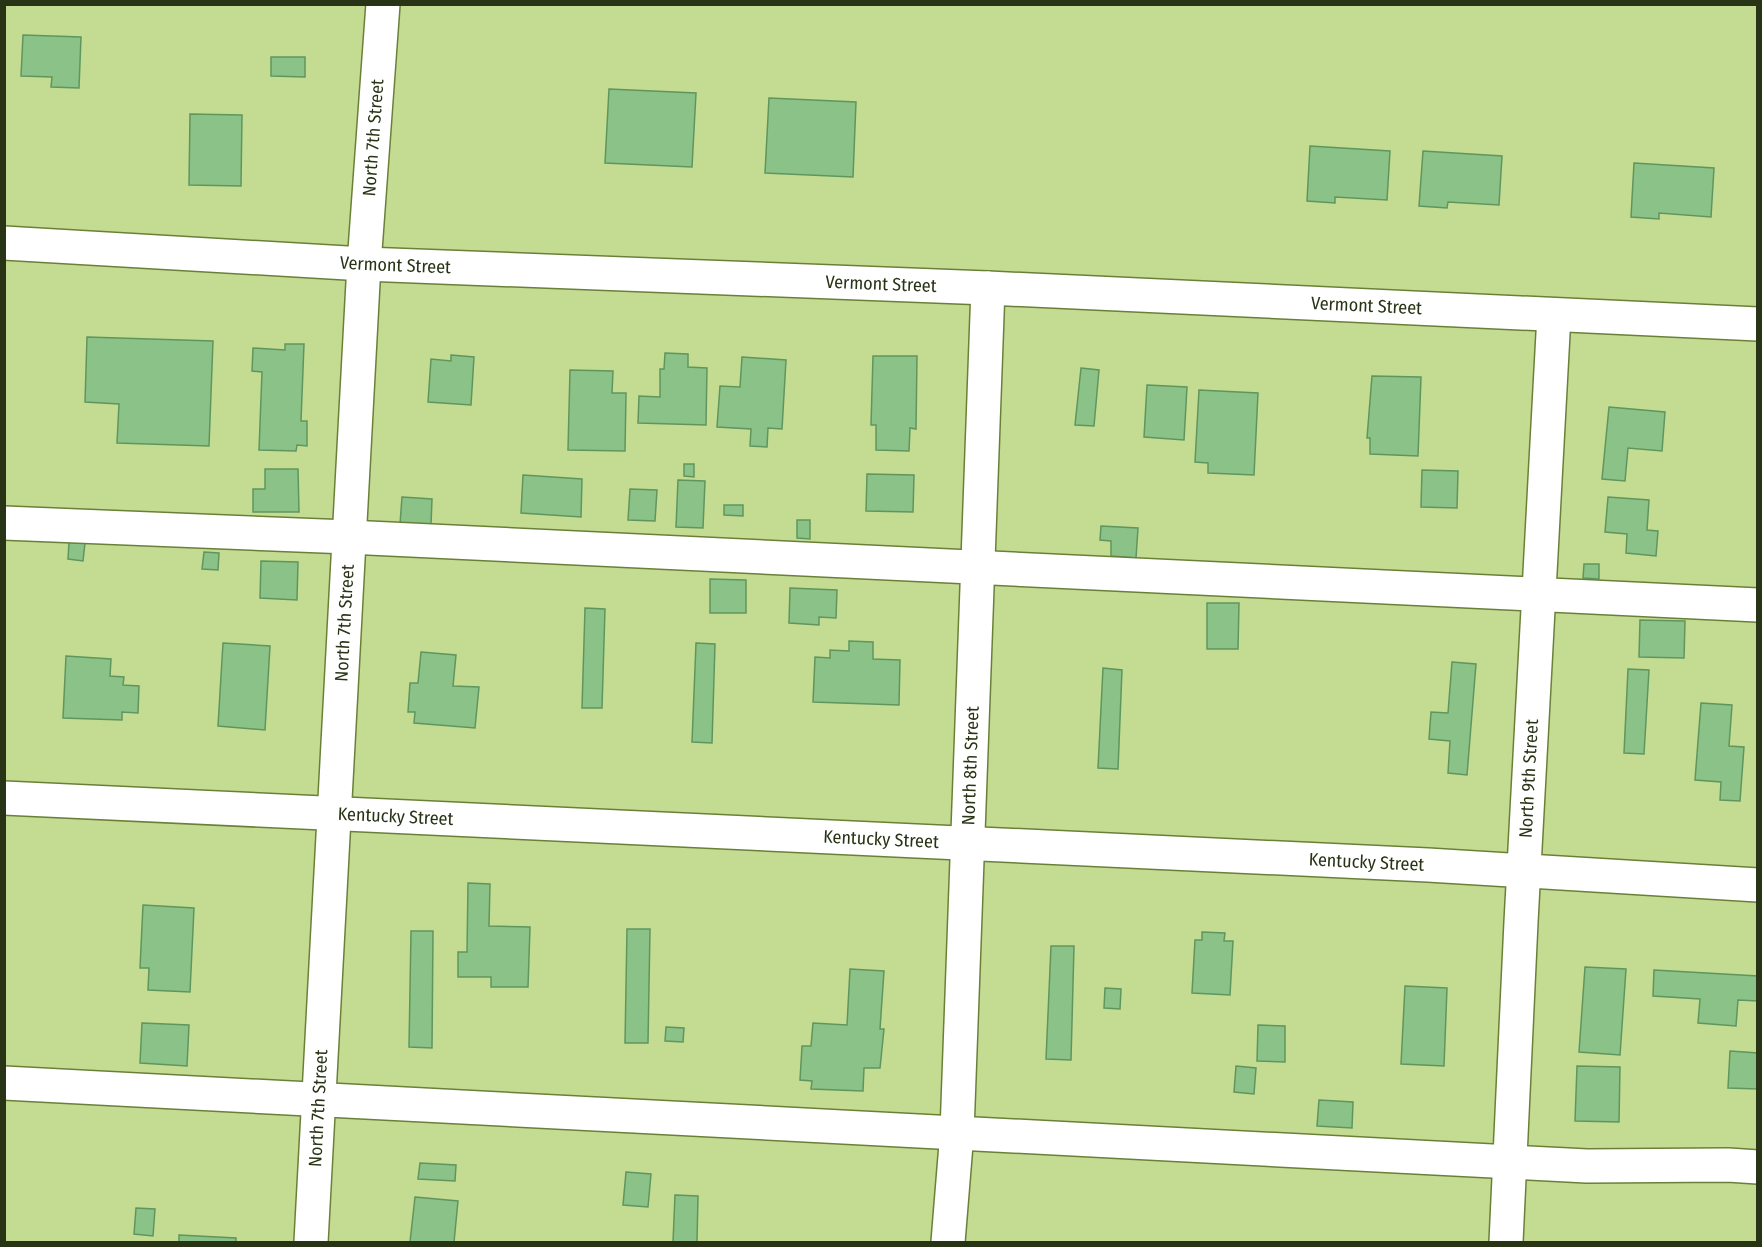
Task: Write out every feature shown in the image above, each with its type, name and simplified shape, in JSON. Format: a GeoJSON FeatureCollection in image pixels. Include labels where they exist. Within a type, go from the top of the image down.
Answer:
{"type":"FeatureCollection","features":[{"type":"Feature","properties":{"kind":"street","name":"North 7th Street"},"geometry":{"type":"LineString","coordinates":[[311,1242],[348,537],[364,264],[383,4]]}},
{"type":"Feature","properties":{"kind":"street","name":"Vermont Street"},"geometry":{"type":"LineString","coordinates":[[4,243],[364,264],[988,288],[1758,324]]}},
{"type":"Feature","properties":{"kind":"street","name":"North 8th Street"},"geometry":{"type":"LineString","coordinates":[[948,1242],[957,1132],[988,288]]}},
{"type":"Feature","properties":{"kind":"street","name":"North 9th Street"},"geometry":{"type":"LineString","coordinates":[[1506,1242],[1554,315]]}},
{"type":"Feature","properties":{"kind":"street"},"geometry":{"type":"LineString","coordinates":[[4,523],[348,537],[1758,605]]}},
{"type":"Feature","properties":{"kind":"street","name":"Kentucky Street"},"geometry":{"type":"LineString","coordinates":[[4,798],[1428,865],[1758,885]]}},
{"type":"Feature","properties":{"kind":"street"},"geometry":{"type":"LineString","coordinates":[[4,1083],[1587,1166],[1728,1165],[1758,1167]]}},
{"type":"Feature","properties":{"kind":"building"},"geometry":{"type":"Polygon","coordinates":[[[23,35],[81,37],[79,88],[51,87],[52,77],[21,76],[23,35]]]}},
{"type":"Feature","properties":{"kind":"building"},"geometry":{"type":"Polygon","coordinates":[[[271,57],[305,57],[305,77],[271,76],[271,57]]]}},
{"type":"Feature","properties":{"kind":"building"},"geometry":{"type":"Polygon","coordinates":[[[609,89],[696,93],[692,167],[605,163],[609,89]]]}},
{"type":"Feature","properties":{"kind":"building"},"geometry":{"type":"Polygon","coordinates":[[[769,98],[856,102],[853,177],[765,173],[769,98]]]}},
{"type":"Feature","properties":{"kind":"building"},"geometry":{"type":"Polygon","coordinates":[[[190,114],[242,115],[241,186],[189,185],[190,114]]]}},
{"type":"Feature","properties":{"kind":"building"},"geometry":{"type":"Polygon","coordinates":[[[1310,146],[1390,151],[1387,200],[1335,197],[1335,203],[1307,201],[1310,146]]]}},
{"type":"Feature","properties":{"kind":"building"},"geometry":{"type":"Polygon","coordinates":[[[1423,151],[1502,156],[1499,205],[1448,202],[1447,208],[1419,206],[1423,151]]]}},
{"type":"Feature","properties":{"kind":"building"},"geometry":{"type":"Polygon","coordinates":[[[1634,163],[1714,168],[1711,217],[1659,213],[1659,219],[1631,217],[1634,163]]]}},
{"type":"Feature","properties":{"kind":"building"},"geometry":{"type":"Polygon","coordinates":[[[87,337],[213,341],[209,446],[117,443],[119,404],[85,402],[87,337]]]}},
{"type":"Feature","properties":{"kind":"building"},"geometry":{"type":"Polygon","coordinates":[[[285,344],[304,344],[301,421],[307,421],[307,446],[297,445],[296,451],[259,450],[262,372],[252,371],[253,348],[285,350],[285,344]]]}},
{"type":"Feature","properties":{"kind":"building"},"geometry":{"type":"Polygon","coordinates":[[[665,353],[688,354],[688,367],[707,368],[706,425],[638,423],[639,396],[660,397],[660,369],[664,369],[665,353]]]}},
{"type":"Feature","properties":{"kind":"building"},"geometry":{"type":"Polygon","coordinates":[[[451,355],[474,357],[471,405],[428,402],[431,359],[451,361],[451,355]]]}},
{"type":"Feature","properties":{"kind":"building"},"geometry":{"type":"Polygon","coordinates":[[[873,356],[917,356],[916,429],[910,428],[909,451],[876,450],[876,425],[871,425],[873,356]]]}},
{"type":"Feature","properties":{"kind":"building"},"geometry":{"type":"Polygon","coordinates":[[[742,357],[786,360],[782,429],[768,428],[767,447],[750,446],[751,429],[717,427],[720,386],[740,387],[742,357]]]}},
{"type":"Feature","properties":{"kind":"building"},"geometry":{"type":"Polygon","coordinates":[[[1081,368],[1099,370],[1094,426],[1075,425],[1081,368]]]}},
{"type":"Feature","properties":{"kind":"building"},"geometry":{"type":"Polygon","coordinates":[[[570,370],[613,371],[612,393],[626,393],[625,451],[568,450],[570,370]]]}},
{"type":"Feature","properties":{"kind":"building"},"geometry":{"type":"Polygon","coordinates":[[[1372,376],[1421,377],[1418,456],[1370,454],[1370,438],[1367,438],[1372,376]]]}},
{"type":"Feature","properties":{"kind":"building"},"geometry":{"type":"Polygon","coordinates":[[[1147,385],[1187,387],[1184,440],[1144,437],[1147,385]]]}},
{"type":"Feature","properties":{"kind":"building"},"geometry":{"type":"Polygon","coordinates":[[[1199,390],[1258,393],[1254,475],[1208,473],[1208,463],[1195,462],[1199,390]]]}},
{"type":"Feature","properties":{"kind":"building"},"geometry":{"type":"Polygon","coordinates":[[[1609,407],[1665,412],[1662,451],[1628,448],[1625,481],[1602,479],[1609,407]]]}},
{"type":"Feature","properties":{"kind":"building"},"geometry":{"type":"Polygon","coordinates":[[[684,464],[694,464],[694,477],[684,476],[684,464]]]}},
{"type":"Feature","properties":{"kind":"building"},"geometry":{"type":"Polygon","coordinates":[[[265,469],[298,469],[299,512],[253,512],[253,489],[265,489],[265,469]]]}},
{"type":"Feature","properties":{"kind":"building"},"geometry":{"type":"Polygon","coordinates":[[[1422,470],[1458,471],[1457,508],[1421,507],[1422,470]]]}},
{"type":"Feature","properties":{"kind":"building"},"geometry":{"type":"Polygon","coordinates":[[[867,474],[914,475],[913,512],[866,511],[867,474]]]}},
{"type":"Feature","properties":{"kind":"building"},"geometry":{"type":"Polygon","coordinates":[[[523,475],[582,479],[581,517],[521,513],[523,475]]]}},
{"type":"Feature","properties":{"kind":"building"},"geometry":{"type":"Polygon","coordinates":[[[678,480],[705,481],[703,528],[676,527],[678,480]]]}},
{"type":"Feature","properties":{"kind":"building"},"geometry":{"type":"Polygon","coordinates":[[[630,489],[657,490],[655,521],[628,520],[630,489]]]}},
{"type":"Feature","properties":{"kind":"building"},"geometry":{"type":"Polygon","coordinates":[[[402,497],[432,499],[431,525],[400,524],[402,497]]]}},
{"type":"Feature","properties":{"kind":"building"},"geometry":{"type":"Polygon","coordinates":[[[1608,497],[1649,500],[1647,530],[1658,531],[1656,556],[1626,553],[1627,534],[1605,532],[1608,497]]]}},
{"type":"Feature","properties":{"kind":"building"},"geometry":{"type":"Polygon","coordinates":[[[724,505],[743,505],[743,516],[724,515],[724,505]]]}},
{"type":"Feature","properties":{"kind":"building"},"geometry":{"type":"Polygon","coordinates":[[[797,520],[810,520],[810,539],[797,538],[797,520]]]}},
{"type":"Feature","properties":{"kind":"building"},"geometry":{"type":"Polygon","coordinates":[[[1101,526],[1138,528],[1136,558],[1111,556],[1111,541],[1100,540],[1101,526]]]}},
{"type":"Feature","properties":{"kind":"building"},"geometry":{"type":"Polygon","coordinates":[[[69,542],[85,543],[83,561],[68,559],[69,542]]]}},
{"type":"Feature","properties":{"kind":"building"},"geometry":{"type":"Polygon","coordinates":[[[204,552],[219,553],[218,570],[202,569],[204,552]]]}},
{"type":"Feature","properties":{"kind":"building"},"geometry":{"type":"Polygon","coordinates":[[[261,561],[298,562],[297,600],[260,598],[261,561]]]}},
{"type":"Feature","properties":{"kind":"building"},"geometry":{"type":"Polygon","coordinates":[[[1584,564],[1599,564],[1599,579],[1583,578],[1584,564]]]}},
{"type":"Feature","properties":{"kind":"building"},"geometry":{"type":"Polygon","coordinates":[[[710,579],[746,580],[746,613],[710,613],[710,579]]]}},
{"type":"Feature","properties":{"kind":"building"},"geometry":{"type":"Polygon","coordinates":[[[790,588],[837,590],[836,618],[819,617],[819,625],[789,623],[790,588]]]}},
{"type":"Feature","properties":{"kind":"building"},"geometry":{"type":"Polygon","coordinates":[[[1207,603],[1239,603],[1238,649],[1207,649],[1207,603]]]}},
{"type":"Feature","properties":{"kind":"building"},"geometry":{"type":"Polygon","coordinates":[[[585,608],[605,609],[602,708],[582,708],[585,608]]]}},
{"type":"Feature","properties":{"kind":"building"},"geometry":{"type":"Polygon","coordinates":[[[1640,620],[1685,621],[1684,658],[1639,657],[1640,620]]]}},
{"type":"Feature","properties":{"kind":"building"},"geometry":{"type":"Polygon","coordinates":[[[849,641],[873,642],[873,659],[900,660],[899,705],[813,702],[815,657],[830,658],[830,650],[849,651],[849,641]]]}},
{"type":"Feature","properties":{"kind":"building"},"geometry":{"type":"Polygon","coordinates":[[[223,643],[270,646],[265,730],[218,726],[223,643]]]}},
{"type":"Feature","properties":{"kind":"building"},"geometry":{"type":"Polygon","coordinates":[[[696,643],[715,644],[712,743],[692,742],[696,643]]]}},
{"type":"Feature","properties":{"kind":"building"},"geometry":{"type":"Polygon","coordinates":[[[421,652],[456,655],[453,686],[479,687],[475,728],[414,723],[415,712],[408,712],[410,683],[418,683],[421,652]]]}},
{"type":"Feature","properties":{"kind":"building"},"geometry":{"type":"Polygon","coordinates":[[[66,656],[111,659],[110,676],[124,677],[123,685],[139,686],[138,713],[122,712],[122,720],[63,718],[66,656]]]}},
{"type":"Feature","properties":{"kind":"building"},"geometry":{"type":"Polygon","coordinates":[[[1452,662],[1476,664],[1467,775],[1448,773],[1450,741],[1429,739],[1431,712],[1448,713],[1452,662]]]}},
{"type":"Feature","properties":{"kind":"building"},"geometry":{"type":"Polygon","coordinates":[[[1103,668],[1122,670],[1118,769],[1098,768],[1103,668]]]}},
{"type":"Feature","properties":{"kind":"building"},"geometry":{"type":"Polygon","coordinates":[[[1628,669],[1649,670],[1644,754],[1624,753],[1628,669]]]}},
{"type":"Feature","properties":{"kind":"building"},"geometry":{"type":"Polygon","coordinates":[[[1701,703],[1732,705],[1729,746],[1744,747],[1740,801],[1720,800],[1721,782],[1695,780],[1701,703]]]}},
{"type":"Feature","properties":{"kind":"building"},"geometry":{"type":"Polygon","coordinates":[[[468,883],[490,884],[489,926],[530,927],[528,987],[491,987],[491,977],[458,977],[458,952],[467,952],[468,883]]]}},
{"type":"Feature","properties":{"kind":"building"},"geometry":{"type":"Polygon","coordinates":[[[143,905],[194,908],[190,992],[148,990],[149,968],[140,968],[143,905]]]}},
{"type":"Feature","properties":{"kind":"building"},"geometry":{"type":"Polygon","coordinates":[[[627,929],[650,929],[648,1043],[625,1043],[627,929]]]}},
{"type":"Feature","properties":{"kind":"building"},"geometry":{"type":"Polygon","coordinates":[[[411,931],[433,931],[432,1048],[409,1047],[411,931]]]}},
{"type":"Feature","properties":{"kind":"building"},"geometry":{"type":"Polygon","coordinates":[[[1202,932],[1225,933],[1224,941],[1233,941],[1230,995],[1192,993],[1195,940],[1202,940],[1202,932]]]}},
{"type":"Feature","properties":{"kind":"building"},"geometry":{"type":"Polygon","coordinates":[[[1051,946],[1074,946],[1071,1060],[1046,1059],[1051,946]]]}},
{"type":"Feature","properties":{"kind":"building"},"geometry":{"type":"Polygon","coordinates":[[[1585,967],[1626,969],[1620,1055],[1579,1052],[1585,967]]]}},
{"type":"Feature","properties":{"kind":"building"},"geometry":{"type":"Polygon","coordinates":[[[850,969],[884,971],[880,1029],[884,1029],[880,1068],[864,1068],[863,1091],[811,1089],[812,1081],[800,1080],[802,1046],[811,1046],[813,1023],[847,1025],[850,969]]]}},
{"type":"Feature","properties":{"kind":"building"},"geometry":{"type":"Polygon","coordinates":[[[1654,970],[1758,976],[1758,1001],[1738,1000],[1736,1026],[1698,1023],[1700,999],[1653,996],[1654,970]]]}},
{"type":"Feature","properties":{"kind":"building"},"geometry":{"type":"Polygon","coordinates":[[[1405,986],[1447,988],[1444,1066],[1401,1064],[1405,986]]]}},
{"type":"Feature","properties":{"kind":"building"},"geometry":{"type":"Polygon","coordinates":[[[1105,988],[1121,989],[1120,1009],[1104,1008],[1105,988]]]}},
{"type":"Feature","properties":{"kind":"building"},"geometry":{"type":"Polygon","coordinates":[[[142,1023],[189,1025],[187,1066],[140,1063],[142,1023]]]}},
{"type":"Feature","properties":{"kind":"building"},"geometry":{"type":"Polygon","coordinates":[[[1258,1025],[1285,1026],[1285,1062],[1257,1061],[1258,1025]]]}},
{"type":"Feature","properties":{"kind":"building"},"geometry":{"type":"Polygon","coordinates":[[[666,1027],[684,1028],[683,1042],[665,1041],[666,1027]]]}},
{"type":"Feature","properties":{"kind":"building"},"geometry":{"type":"Polygon","coordinates":[[[1730,1051],[1758,1053],[1758,1089],[1728,1088],[1730,1051]]]}},
{"type":"Feature","properties":{"kind":"building"},"geometry":{"type":"Polygon","coordinates":[[[1236,1066],[1256,1068],[1254,1094],[1234,1092],[1236,1066]]]}},
{"type":"Feature","properties":{"kind":"building"},"geometry":{"type":"Polygon","coordinates":[[[1577,1066],[1620,1067],[1619,1122],[1575,1121],[1577,1066]]]}},
{"type":"Feature","properties":{"kind":"building"},"geometry":{"type":"Polygon","coordinates":[[[1319,1100],[1353,1102],[1352,1128],[1317,1126],[1319,1100]]]}},
{"type":"Feature","properties":{"kind":"building"},"geometry":{"type":"Polygon","coordinates":[[[420,1163],[456,1165],[455,1181],[418,1179],[420,1163]]]}},
{"type":"Feature","properties":{"kind":"building"},"geometry":{"type":"Polygon","coordinates":[[[626,1172],[651,1174],[648,1207],[623,1205],[626,1172]]]}},
{"type":"Feature","properties":{"kind":"building"},"geometry":{"type":"Polygon","coordinates":[[[675,1195],[698,1196],[697,1242],[673,1242],[675,1195]]]}},
{"type":"Feature","properties":{"kind":"building"},"geometry":{"type":"Polygon","coordinates":[[[415,1197],[458,1201],[454,1242],[410,1242],[415,1197]]]}},
{"type":"Feature","properties":{"kind":"building"},"geometry":{"type":"Polygon","coordinates":[[[136,1208],[155,1209],[153,1236],[134,1234],[136,1208]]]}},
{"type":"Feature","properties":{"kind":"building"},"geometry":{"type":"Polygon","coordinates":[[[179,1235],[236,1238],[236,1242],[179,1242],[179,1235]]]}}]}
